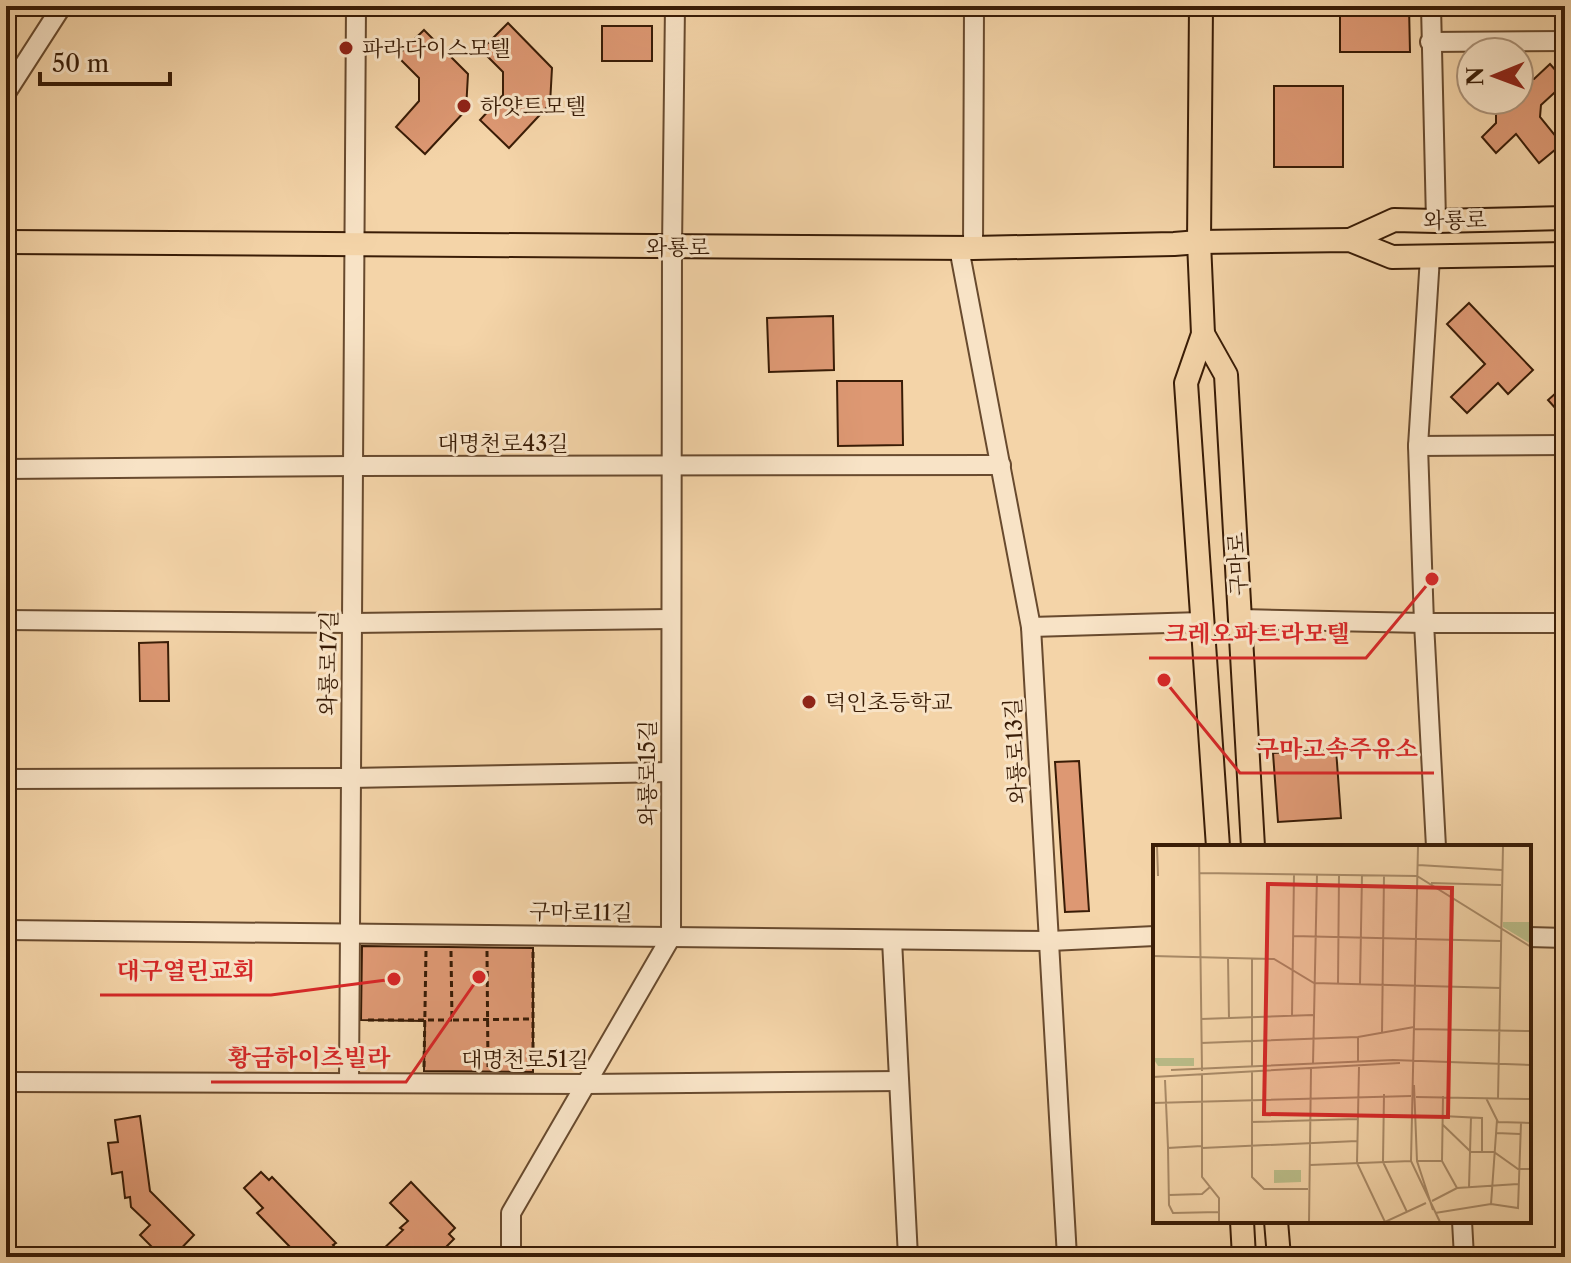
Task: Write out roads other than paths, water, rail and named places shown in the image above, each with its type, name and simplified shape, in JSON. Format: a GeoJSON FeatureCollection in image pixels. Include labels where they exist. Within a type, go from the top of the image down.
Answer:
{"type":"FeatureCollection","features":[{"type":"Feature","properties":{"kind":"main road","name":"구마로"},"geometry":{"type":"LineString","coordinates":[[1201,6],[1199,242],[1203,334],[1186,383],[1218,845]]}},
{"type":"Feature","properties":{"kind":"main road","name":"와룡로"},"geometry":{"type":"LineString","coordinates":[[1350,240],[1394,220],[1565,218]]}},
{"type":"Feature","properties":{"kind":"main road","name":"와룡로"},"geometry":{"type":"LineString","coordinates":[[6,242],[966,248],[1350,240],[1392,257],[1565,254]]}},
{"type":"Feature","properties":{"kind":"main road","name":"구마로"},"geometry":{"type":"LineString","coordinates":[[1203,334],[1226,375],[1253,845]]}},
{"type":"Feature","properties":{"kind":"main road"},"geometry":{"type":"LineString","coordinates":[[1242,1223],[1244,1257]]}},
{"type":"Feature","properties":{"kind":"main road"},"geometry":{"type":"LineString","coordinates":[[1276,1223],[1279,1257]]}},
{"type":"Feature","properties":{"kind":"street"},"geometry":{"type":"LineString","coordinates":[[6,93],[62,6]]}},
{"type":"Feature","properties":{"kind":"street","name":"와룡로17길"},"geometry":{"type":"LineString","coordinates":[[349,1083],[356,6]]}},
{"type":"Feature","properties":{"kind":"street","name":"와룡로15길"},"geometry":{"type":"LineString","coordinates":[[511,1257],[511,1213],[671,937],[675,6]]}},
{"type":"Feature","properties":{"kind":"street","name":"와룡로13길"},"geometry":{"type":"LineString","coordinates":[[974,6],[966,248],[1031,627],[1067,1257]]}},
{"type":"Feature","properties":{"kind":"street"},"geometry":{"type":"LineString","coordinates":[[1431,6],[1436,221]]}},
{"type":"Feature","properties":{"kind":"street"},"geometry":{"type":"LineString","coordinates":[[1430,42],[1565,41]]}},
{"type":"Feature","properties":{"kind":"street"},"geometry":{"type":"LineString","coordinates":[[1430,257],[1418,446],[1436,845]]}},
{"type":"Feature","properties":{"kind":"street"},"geometry":{"type":"LineString","coordinates":[[1418,446],[1565,445]]}},
{"type":"Feature","properties":{"kind":"street","name":"대명천로43길"},"geometry":{"type":"LineString","coordinates":[[6,469],[1001,465]]}},
{"type":"Feature","properties":{"kind":"street"},"geometry":{"type":"LineString","coordinates":[[6,620],[353,623],[671,619]]}},
{"type":"Feature","properties":{"kind":"street"},"geometry":{"type":"LineString","coordinates":[[1241,619],[1565,623]]}},
{"type":"Feature","properties":{"kind":"street"},"geometry":{"type":"LineString","coordinates":[[1031,627],[1202,622]]}},
{"type":"Feature","properties":{"kind":"street"},"geometry":{"type":"LineString","coordinates":[[6,779],[350,778],[671,772]]}},
{"type":"Feature","properties":{"kind":"street","name":"구마로11길"},"geometry":{"type":"LineString","coordinates":[[6,930],[1050,941],[1153,936]]}},
{"type":"Feature","properties":{"kind":"street"},"geometry":{"type":"LineString","coordinates":[[1531,937],[1565,938]]}},
{"type":"Feature","properties":{"kind":"street"},"geometry":{"type":"LineString","coordinates":[[892,940],[908,1257]]}},
{"type":"Feature","properties":{"kind":"street","name":"대명천로51길"},"geometry":{"type":"LineString","coordinates":[[6,1082],[587,1084],[899,1081]]}},
{"type":"Feature","properties":{"kind":"street"},"geometry":{"type":"LineString","coordinates":[[1462,1223],[1464,1257]]}},
{"type":"Feature","properties":{"kind":"place","name":"파라다이스모텔"},"geometry":{"type":"Point","coordinates":[346,48]}},
{"type":"Feature","properties":{"kind":"place","name":"하얏트모텔"},"geometry":{"type":"Point","coordinates":[464,106]}},
{"type":"Feature","properties":{"kind":"place","name":"크레오파트라모텔"},"geometry":{"type":"Point","coordinates":[1432,579]}},
{"type":"Feature","properties":{"kind":"place","name":"구마고속주유소"},"geometry":{"type":"Point","coordinates":[1164,680]}},
{"type":"Feature","properties":{"kind":"place","name":"덕인초등학교"},"geometry":{"type":"Point","coordinates":[809,702]}},
{"type":"Feature","properties":{"kind":"place","name":"황금하이츠빌라"},"geometry":{"type":"Point","coordinates":[479,977]}},
{"type":"Feature","properties":{"kind":"place","name":"대구열린교회"},"geometry":{"type":"Point","coordinates":[394,979]}}]}
